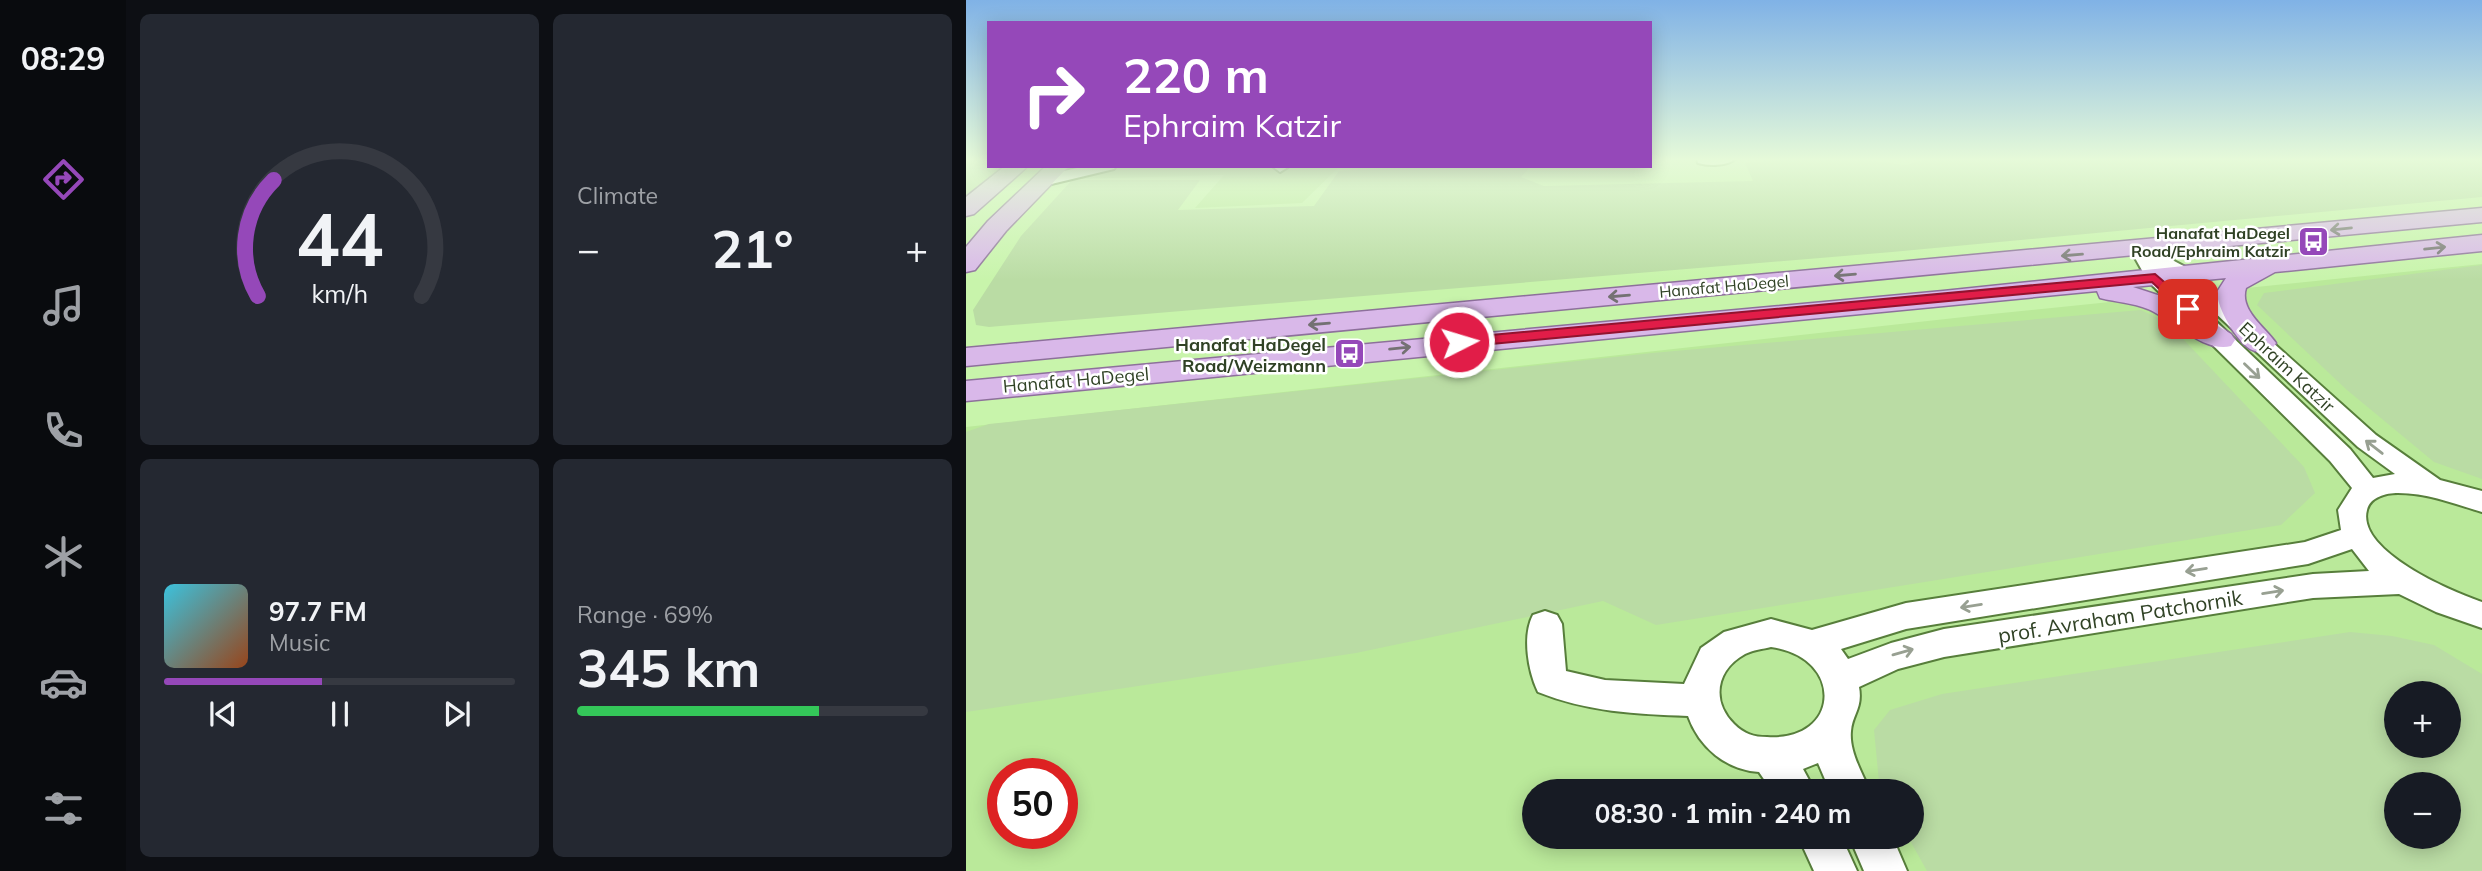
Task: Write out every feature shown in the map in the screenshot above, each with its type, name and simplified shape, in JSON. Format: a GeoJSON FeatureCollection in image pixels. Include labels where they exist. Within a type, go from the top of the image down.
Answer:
{"type":"FeatureCollection","features":[{"type":"Feature","properties":{"kind":"main road"},"geometry":{"type":"LineString","coordinates":[[966,264],[997,226],[1024,200]]}},
{"type":"Feature","properties":{"kind":"main road","name":"Hanafat HaDegel"},"geometry":{"type":"LineString","coordinates":[[966,357],[2482,215]]}},
{"type":"Feature","properties":{"kind":"main road","name":"Hanafat HaDegel"},"geometry":{"type":"LineString","coordinates":[[966,391],[2186,275],[2482,243]]}},
{"type":"Feature","properties":{"kind":"main road"},"geometry":{"type":"LineString","coordinates":[[2261,343],[2235,310],[2230,299],[2230,289],[2236,280],[2249,274],[2294,264]]}},
{"type":"Feature","properties":{"kind":"main road"},"geometry":{"type":"LineString","coordinates":[[2026,290],[2138,295],[2169,307],[2220,340]]}},
{"type":"Feature","properties":{"kind":"main road"},"geometry":{"type":"LineString","coordinates":[[966,346],[1107,343]]}},
{"type":"Feature","properties":{"kind":"main road"},"geometry":{"type":"LineString","coordinates":[[966,410],[1034,391],[1111,377]]}},
{"type":"Feature","properties":{"kind":"street","name":"Ephraim Katzir"},"geometry":{"type":"LineString","coordinates":[[2140,249],[2186,275],[2367,441],[2430,486],[2482,502]]}},
{"type":"Feature","properties":{"kind":"street","name":"Ephraim Katzir"},"geometry":{"type":"LineString","coordinates":[[2140,249],[2155,278],[2340,456],[2368,490]]}},
{"type":"Feature","properties":{"kind":"street"},"geometry":{"type":"LineString","coordinates":[[2430,486],[2405,484],[2368,490],[2358,498],[2352,508],[2352,521],[2358,535],[2377,558],[2406,581],[2430,595],[2482,615]]}},
{"type":"Feature","properties":{"kind":"street","name":"prof. Avraham Patchornik"},"geometry":{"type":"LineString","coordinates":[[1811,645],[1906,616],[2308,552],[2358,535]]}},
{"type":"Feature","properties":{"kind":"street","name":"prof. Avraham Patchornik"},"geometry":{"type":"LineString","coordinates":[[1841,680],[1872,663],[1904,651],[1944,643],[2313,586],[2406,581]]}},
{"type":"Feature","properties":{"kind":"street"},"geometry":{"type":"LineString","coordinates":[[1545,624],[1550,681],[1566,688],[1604,695],[1700,701]]}},
{"type":"Feature","properties":{"kind":"street"},"geometry":{"type":"LineString","coordinates":[[1771,633],[1792,636],[1811,645],[1834,666],[1841,680],[1844,697],[1841,715],[1832,731],[1816,746],[1795,754],[1771,757],[1749,753],[1730,744],[1714,730],[1700,701],[1705,670],[1716,654],[1731,642],[1751,635],[1771,633]]}},
{"type":"Feature","properties":{"kind":"street"},"geometry":{"type":"LineString","coordinates":[[1832,731],[1839,769],[1844,779]]}},
{"type":"Feature","properties":{"kind":"street"},"geometry":{"type":"LineString","coordinates":[[1771,757],[1787,779]]}},
{"type":"Feature","properties":{"kind":"street"},"geometry":{"type":"LineString","coordinates":[[1825,849],[1836,871]]}},
{"type":"Feature","properties":{"kind":"street"},"geometry":{"type":"LineString","coordinates":[[1876,849],[1886,871]]}},
{"type":"Feature","properties":{"kind":"shaded area"},"geometry":{"type":"Polygon","coordinates":[[[1054,200],[1186,200],[1178,210],[1314,206],[1319,200],[2454,200],[1892,252],[989,327],[976,325],[973,310],[1021,236],[1054,200]]]}},
{"type":"Feature","properties":{"kind":"shaded area"},"geometry":{"type":"Polygon","coordinates":[[[1202,200],[1305,200],[1302,203],[1195,208],[1202,200]]]}},
{"type":"Feature","properties":{"kind":"shaded area"},"geometry":{"type":"Polygon","coordinates":[[[2482,264],[2482,871],[966,871],[966,427],[1982,315],[2482,264]]]}},
{"type":"Feature","properties":{"kind":"shaded area"},"geometry":{"type":"Polygon","coordinates":[[[2482,265],[2482,479],[2434,462],[2347,390],[2257,305],[2264,293],[2482,265]]]}},
{"type":"Feature","properties":{"kind":"shaded area"},"geometry":{"type":"Polygon","coordinates":[[[2141,310],[2168,323],[2304,467],[2315,493],[2281,525],[1656,625],[1603,601],[1356,653],[966,712],[966,432],[989,424],[1652,353],[2141,310]]]}},
{"type":"Feature","properties":{"kind":"shaded area"},"geometry":{"type":"Polygon","coordinates":[[[2350,632],[2392,636],[2434,645],[2482,674],[2482,871],[1927,871],[1915,849],[1924,849],[1924,779],[1879,779],[1874,730],[1890,710],[1942,694],[2350,632]]]}},
{"type":"Feature","properties":{"kind":"place","name":"Hanafat HaDegel Road/Ephraim Katzir"},"geometry":{"type":"Point","coordinates":[2313,242]}},
{"type":"Feature","properties":{"kind":"place","name":"Hanafat HaDegel Road/Weizmann"},"geometry":{"type":"Point","coordinates":[1349,354]}},
{"type":"Feature","properties":{"kind":"route"},"geometry":{"type":"LineString","coordinates":[[1459,342],[2155,278],[2188,309]]}}]}
